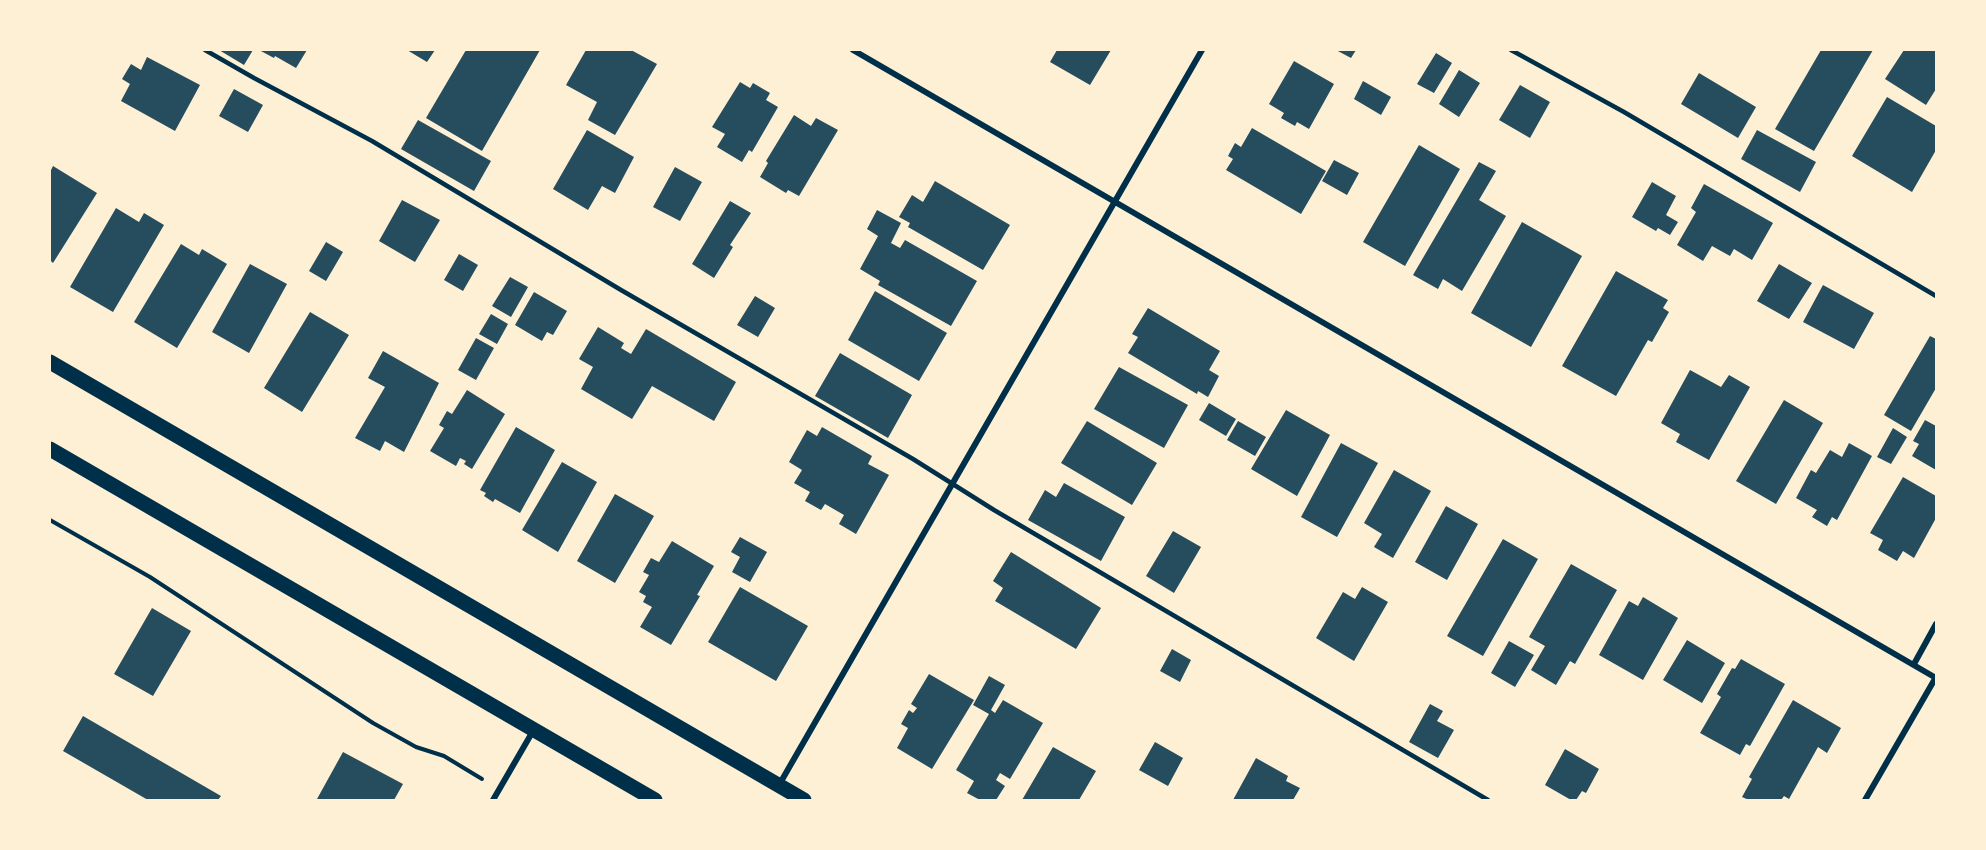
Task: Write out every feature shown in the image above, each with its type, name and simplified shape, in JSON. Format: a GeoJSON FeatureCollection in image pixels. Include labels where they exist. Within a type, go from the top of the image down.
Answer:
{"type":"FeatureCollection","features":[{"type":"Feature","properties":{"kind":"main road"},"geometry":{"type":"LineString","coordinates":[[50,362],[804,801]]}},
{"type":"Feature","properties":{"kind":"main road"},"geometry":{"type":"LineString","coordinates":[[50,448],[655,801]]}},
{"type":"Feature","properties":{"kind":"street"},"geometry":{"type":"LineString","coordinates":[[853,50],[1936,678],[1865,801]]}},
{"type":"Feature","properties":{"kind":"street"},"geometry":{"type":"LineString","coordinates":[[779,786],[1202,50]]}},
{"type":"Feature","properties":{"kind":"street"},"geometry":{"type":"LineString","coordinates":[[1914,664],[1936,624]]}},
{"type":"Feature","properties":{"kind":"street"},"geometry":{"type":"LineString","coordinates":[[493,801],[534,730]]}},
{"type":"Feature","properties":{"kind":"lane"},"geometry":{"type":"LineString","coordinates":[[206,50],[372,141],[1488,801]]}},
{"type":"Feature","properties":{"kind":"lane"},"geometry":{"type":"LineString","coordinates":[[1512,50],[1624,112],[1936,296]]}},
{"type":"Feature","properties":{"kind":"path"},"geometry":{"type":"LineString","coordinates":[[50,520],[150,577],[373,723],[416,747],[444,756],[481,778]]}},
{"type":"Feature","properties":{"kind":"building"},"geometry":{"type":"Polygon","coordinates":[[[219,50],[253,50],[244,65],[219,50]]]}},
{"type":"Feature","properties":{"kind":"building"},"geometry":{"type":"Polygon","coordinates":[[[259,50],[307,50],[296,68],[259,50]]]}},
{"type":"Feature","properties":{"kind":"building"},"geometry":{"type":"Polygon","coordinates":[[[407,50],[435,50],[427,62],[407,50]]]}},
{"type":"Feature","properties":{"kind":"building"},"geometry":{"type":"Polygon","coordinates":[[[466,50],[540,50],[482,151],[426,118],[466,50]]]}},
{"type":"Feature","properties":{"kind":"building"},"geometry":{"type":"Polygon","coordinates":[[[586,50],[631,50],[657,64],[615,135],[588,120],[597,102],[566,85],[586,50]]]}},
{"type":"Feature","properties":{"kind":"building"},"geometry":{"type":"Polygon","coordinates":[[[1057,50],[1111,50],[1090,85],[1050,62],[1057,50]]]}},
{"type":"Feature","properties":{"kind":"building"},"geometry":{"type":"Polygon","coordinates":[[[1336,50],[1356,50],[1351,58],[1336,50]]]}},
{"type":"Feature","properties":{"kind":"building"},"geometry":{"type":"Polygon","coordinates":[[[1821,50],[1873,50],[1814,151],[1775,129],[1821,50]]]}},
{"type":"Feature","properties":{"kind":"building"},"geometry":{"type":"Polygon","coordinates":[[[1904,50],[1936,50],[1936,89],[1926,105],[1885,79],[1904,50]]]}},
{"type":"Feature","properties":{"kind":"building"},"geometry":{"type":"Polygon","coordinates":[[[1436,53],[1452,63],[1434,93],[1417,84],[1436,53]]]}},
{"type":"Feature","properties":{"kind":"building"},"geometry":{"type":"Polygon","coordinates":[[[147,57],[200,85],[175,131],[121,101],[130,84],[122,79],[131,64],[141,70],[147,57]]]}},
{"type":"Feature","properties":{"kind":"building"},"geometry":{"type":"Polygon","coordinates":[[[1294,61],[1334,84],[1309,129],[1297,122],[1295,126],[1281,118],[1284,113],[1269,104],[1294,61]]]}},
{"type":"Feature","properties":{"kind":"building"},"geometry":{"type":"Polygon","coordinates":[[[1459,70],[1480,83],[1459,117],[1439,104],[1459,70]]]}},
{"type":"Feature","properties":{"kind":"building"},"geometry":{"type":"Polygon","coordinates":[[[1699,73],[1756,107],[1738,138],[1681,104],[1699,73]]]}},
{"type":"Feature","properties":{"kind":"building"},"geometry":{"type":"Polygon","coordinates":[[[1363,81],[1391,97],[1381,115],[1354,99],[1363,81]]]}},
{"type":"Feature","properties":{"kind":"building"},"geometry":{"type":"Polygon","coordinates":[[[740,82],[750,88],[753,83],[770,93],[766,100],[778,107],[752,152],[749,150],[742,162],[717,147],[725,134],[712,127],[740,82]]]}},
{"type":"Feature","properties":{"kind":"building"},"geometry":{"type":"Polygon","coordinates":[[[1520,85],[1550,102],[1530,138],[1499,120],[1520,85]]]}},
{"type":"Feature","properties":{"kind":"building"},"geometry":{"type":"Polygon","coordinates":[[[234,89],[263,105],[248,132],[219,116],[234,89]]]}},
{"type":"Feature","properties":{"kind":"building"},"geometry":{"type":"Polygon","coordinates":[[[1887,97],[1936,126],[1936,150],[1912,192],[1852,156],[1887,97]]]}},
{"type":"Feature","properties":{"kind":"building"},"geometry":{"type":"Polygon","coordinates":[[[794,115],[811,126],[816,118],[838,130],[799,196],[788,190],[786,193],[760,177],[768,163],[766,161],[794,115]]]}},
{"type":"Feature","properties":{"kind":"building"},"geometry":{"type":"Polygon","coordinates":[[[418,120],[491,161],[474,191],[401,149],[418,120]]]}},
{"type":"Feature","properties":{"kind":"building"},"geometry":{"type":"Polygon","coordinates":[[[1252,128],[1326,171],[1301,214],[1226,170],[1233,159],[1228,156],[1235,143],[1241,147],[1252,128]]]}},
{"type":"Feature","properties":{"kind":"building"},"geometry":{"type":"Polygon","coordinates":[[[587,130],[634,157],[615,193],[602,186],[588,210],[553,189],[587,130]]]}},
{"type":"Feature","properties":{"kind":"building"},"geometry":{"type":"Polygon","coordinates":[[[1757,130],[1816,162],[1800,192],[1741,159],[1757,130]]]}},
{"type":"Feature","properties":{"kind":"building"},"geometry":{"type":"Polygon","coordinates":[[[1419,145],[1460,169],[1405,266],[1363,242],[1419,145]]]}},
{"type":"Feature","properties":{"kind":"building"},"geometry":{"type":"Polygon","coordinates":[[[1334,160],[1359,173],[1347,195],[1322,181],[1334,160]]]}},
{"type":"Feature","properties":{"kind":"building"},"geometry":{"type":"Polygon","coordinates":[[[1479,162],[1496,171],[1479,200],[1506,216],[1462,291],[1443,279],[1438,289],[1413,275],[1479,162]]]}},
{"type":"Feature","properties":{"kind":"building"},"geometry":{"type":"Polygon","coordinates":[[[53,166],[97,193],[53,263],[50,260],[50,172],[53,166]]]}},
{"type":"Feature","properties":{"kind":"building"},"geometry":{"type":"Polygon","coordinates":[[[675,167],[702,182],[680,221],[653,207],[675,167]]]}},
{"type":"Feature","properties":{"kind":"building"},"geometry":{"type":"Polygon","coordinates":[[[935,181],[1010,225],[983,270],[908,227],[910,223],[899,217],[912,195],[923,202],[935,181]]]}},
{"type":"Feature","properties":{"kind":"building"},"geometry":{"type":"Polygon","coordinates":[[[1652,182],[1676,196],[1666,215],[1678,222],[1670,235],[1658,228],[1656,231],[1632,217],[1652,182]]]}},
{"type":"Feature","properties":{"kind":"building"},"geometry":{"type":"Polygon","coordinates":[[[1704,184],[1773,223],[1752,260],[1734,249],[1730,256],[1712,246],[1703,261],[1677,245],[1696,212],[1691,208],[1704,184]]]}},
{"type":"Feature","properties":{"kind":"building"},"geometry":{"type":"Polygon","coordinates":[[[402,200],[440,220],[415,262],[379,241],[402,200]]]}},
{"type":"Feature","properties":{"kind":"building"},"geometry":{"type":"Polygon","coordinates":[[[730,201],[751,213],[730,245],[733,247],[714,278],[692,264],[730,201]]]}},
{"type":"Feature","properties":{"kind":"building"},"geometry":{"type":"Polygon","coordinates":[[[116,208],[139,222],[144,213],[164,225],[113,312],[70,287],[116,208]]]}},
{"type":"Feature","properties":{"kind":"building"},"geometry":{"type":"Polygon","coordinates":[[[877,210],[901,223],[891,243],[900,248],[905,240],[977,281],[951,326],[878,285],[880,281],[860,269],[878,236],[867,229],[877,210]]]}},
{"type":"Feature","properties":{"kind":"building"},"geometry":{"type":"Polygon","coordinates":[[[1522,222],[1582,256],[1531,347],[1471,313],[1522,222]]]}},
{"type":"Feature","properties":{"kind":"building"},"geometry":{"type":"Polygon","coordinates":[[[326,242],[343,252],[326,281],[309,271],[326,242]]]}},
{"type":"Feature","properties":{"kind":"building"},"geometry":{"type":"Polygon","coordinates":[[[181,244],[199,255],[202,249],[227,264],[177,348],[134,322],[181,244]]]}},
{"type":"Feature","properties":{"kind":"building"},"geometry":{"type":"Polygon","coordinates":[[[459,254],[478,265],[463,291],[444,280],[459,254]]]}},
{"type":"Feature","properties":{"kind":"building"},"geometry":{"type":"Polygon","coordinates":[[[250,264],[287,284],[249,353],[212,332],[250,264]]]}},
{"type":"Feature","properties":{"kind":"building"},"geometry":{"type":"Polygon","coordinates":[[[1779,264],[1812,283],[1789,319],[1757,301],[1779,264]]]}},
{"type":"Feature","properties":{"kind":"building"},"geometry":{"type":"Polygon","coordinates":[[[1616,271],[1668,300],[1663,308],[1669,312],[1652,342],[1648,340],[1616,396],[1562,366],[1616,271]]]}},
{"type":"Feature","properties":{"kind":"building"},"geometry":{"type":"Polygon","coordinates":[[[510,277],[528,287],[511,317],[492,306],[510,277]]]}},
{"type":"Feature","properties":{"kind":"building"},"geometry":{"type":"Polygon","coordinates":[[[1823,285],[1874,313],[1854,349],[1803,322],[1823,285]]]}},
{"type":"Feature","properties":{"kind":"building"},"geometry":{"type":"Polygon","coordinates":[[[875,291],[947,333],[919,381],[848,340],[875,291]]]}},
{"type":"Feature","properties":{"kind":"building"},"geometry":{"type":"Polygon","coordinates":[[[534,292],[567,311],[553,335],[547,332],[542,341],[515,325],[534,292]]]}},
{"type":"Feature","properties":{"kind":"building"},"geometry":{"type":"Polygon","coordinates":[[[755,296],[775,308],[758,337],[737,325],[755,296]]]}},
{"type":"Feature","properties":{"kind":"building"},"geometry":{"type":"Polygon","coordinates":[[[1148,308],[1220,351],[1209,370],[1219,376],[1208,397],[1198,391],[1197,394],[1128,353],[1138,337],[1132,334],[1148,308]]]}},
{"type":"Feature","properties":{"kind":"building"},"geometry":{"type":"Polygon","coordinates":[[[310,312],[349,335],[302,412],[264,388],[310,312]]]}},
{"type":"Feature","properties":{"kind":"building"},"geometry":{"type":"Polygon","coordinates":[[[491,314],[508,324],[497,344],[479,334],[491,314]]]}},
{"type":"Feature","properties":{"kind":"building"},"geometry":{"type":"Polygon","coordinates":[[[598,327],[624,343],[621,348],[631,354],[646,329],[736,382],[714,421],[652,386],[632,419],[581,389],[593,367],[579,359],[598,327]]]}},
{"type":"Feature","properties":{"kind":"building"},"geometry":{"type":"Polygon","coordinates":[[[1930,336],[1936,339],[1936,388],[1911,431],[1884,415],[1930,336]]]}},
{"type":"Feature","properties":{"kind":"building"},"geometry":{"type":"Polygon","coordinates":[[[476,338],[494,348],[476,380],[458,370],[476,338]]]}},
{"type":"Feature","properties":{"kind":"building"},"geometry":{"type":"Polygon","coordinates":[[[383,351],[439,383],[404,452],[385,441],[380,451],[355,438],[385,387],[368,378],[383,351]]]}},
{"type":"Feature","properties":{"kind":"building"},"geometry":{"type":"Polygon","coordinates":[[[840,353],[912,395],[888,438],[815,396],[840,353]]]}},
{"type":"Feature","properties":{"kind":"building"},"geometry":{"type":"Polygon","coordinates":[[[1119,367],[1188,405],[1164,448],[1094,409],[1119,367]]]}},
{"type":"Feature","properties":{"kind":"building"},"geometry":{"type":"Polygon","coordinates":[[[1690,370],[1721,387],[1729,375],[1750,387],[1709,460],[1676,442],[1680,434],[1661,423],[1690,370]]]}},
{"type":"Feature","properties":{"kind":"building"},"geometry":{"type":"Polygon","coordinates":[[[467,390],[505,414],[472,469],[464,464],[466,461],[460,458],[456,466],[430,451],[444,428],[439,425],[447,411],[452,414],[467,390]]]}},
{"type":"Feature","properties":{"kind":"building"},"geometry":{"type":"Polygon","coordinates":[[[1784,400],[1823,423],[1776,504],[1736,481],[1784,400]]]}},
{"type":"Feature","properties":{"kind":"building"},"geometry":{"type":"Polygon","coordinates":[[[1209,403],[1236,419],[1226,436],[1199,420],[1209,403]]]}},
{"type":"Feature","properties":{"kind":"building"},"geometry":{"type":"Polygon","coordinates":[[[1286,410],[1330,435],[1297,496],[1251,469],[1286,410]]]}},
{"type":"Feature","properties":{"kind":"building"},"geometry":{"type":"Polygon","coordinates":[[[1925,420],[1936,426],[1936,470],[1912,456],[1919,444],[1913,441],[1925,420]]]}},
{"type":"Feature","properties":{"kind":"building"},"geometry":{"type":"Polygon","coordinates":[[[1087,421],[1157,463],[1132,505],[1061,463],[1087,421]]]}},
{"type":"Feature","properties":{"kind":"building"},"geometry":{"type":"Polygon","coordinates":[[[1238,421],[1266,437],[1255,456],[1227,440],[1238,421]]]}},
{"type":"Feature","properties":{"kind":"building"},"geometry":{"type":"Polygon","coordinates":[[[516,427],[555,450],[520,513],[495,499],[493,502],[484,496],[486,493],[480,490],[516,427]]]}},
{"type":"Feature","properties":{"kind":"building"},"geometry":{"type":"Polygon","coordinates":[[[822,427],[872,456],[868,464],[889,475],[856,534],[839,524],[844,515],[825,504],[821,510],[805,501],[810,492],[794,483],[802,470],[789,462],[807,430],[817,436],[822,427]]]}},
{"type":"Feature","properties":{"kind":"building"},"geometry":{"type":"Polygon","coordinates":[[[1893,428],[1907,437],[1891,464],[1877,457],[1893,428]]]}},
{"type":"Feature","properties":{"kind":"building"},"geometry":{"type":"Polygon","coordinates":[[[1341,443],[1378,463],[1337,537],[1301,517],[1341,443]]]}},
{"type":"Feature","properties":{"kind":"building"},"geometry":{"type":"Polygon","coordinates":[[[1849,443],[1872,456],[1837,520],[1832,517],[1827,526],[1812,517],[1817,510],[1796,498],[1811,470],[1816,473],[1830,450],[1842,457],[1849,443]]]}},
{"type":"Feature","properties":{"kind":"building"},"geometry":{"type":"Polygon","coordinates":[[[562,462],[597,482],[558,552],[522,530],[562,462]]]}},
{"type":"Feature","properties":{"kind":"building"},"geometry":{"type":"Polygon","coordinates":[[[1394,470],[1431,491],[1393,558],[1374,547],[1382,534],[1364,523],[1394,470]]]}},
{"type":"Feature","properties":{"kind":"building"},"geometry":{"type":"Polygon","coordinates":[[[1903,477],[1936,496],[1936,518],[1914,558],[1903,551],[1897,561],[1878,550],[1883,540],[1870,533],[1903,477]]]}},
{"type":"Feature","properties":{"kind":"building"},"geometry":{"type":"Polygon","coordinates":[[[1064,483],[1125,517],[1101,561],[1028,520],[1045,490],[1056,497],[1064,483]]]}},
{"type":"Feature","properties":{"kind":"building"},"geometry":{"type":"Polygon","coordinates":[[[615,494],[654,516],[615,583],[577,561],[615,494]]]}},
{"type":"Feature","properties":{"kind":"building"},"geometry":{"type":"Polygon","coordinates":[[[1446,506],[1478,524],[1447,580],[1415,562],[1446,506]]]}},
{"type":"Feature","properties":{"kind":"building"},"geometry":{"type":"Polygon","coordinates":[[[1173,531],[1201,547],[1174,593],[1146,576],[1173,531]]]}},
{"type":"Feature","properties":{"kind":"building"},"geometry":{"type":"Polygon","coordinates":[[[740,537],[767,552],[750,582],[732,572],[740,557],[731,552],[740,537]]]}},
{"type":"Feature","properties":{"kind":"building"},"geometry":{"type":"Polygon","coordinates":[[[1503,539],[1538,559],[1483,656],[1447,636],[1503,539]]]}},
{"type":"Feature","properties":{"kind":"building"},"geometry":{"type":"Polygon","coordinates":[[[672,541],[714,566],[697,595],[700,596],[671,645],[640,627],[652,607],[643,602],[646,596],[639,592],[649,575],[643,572],[651,558],[659,562],[672,541]]]}},
{"type":"Feature","properties":{"kind":"building"},"geometry":{"type":"Polygon","coordinates":[[[1011,552],[1101,608],[1076,649],[995,601],[1003,588],[993,581],[1011,552]]]}},
{"type":"Feature","properties":{"kind":"building"},"geometry":{"type":"Polygon","coordinates":[[[1571,564],[1617,590],[1575,664],[1570,661],[1556,685],[1531,670],[1545,646],[1529,637],[1571,564]]]}},
{"type":"Feature","properties":{"kind":"building"},"geometry":{"type":"Polygon","coordinates":[[[740,587],[808,626],[776,681],[708,642],[740,587]]]}},
{"type":"Feature","properties":{"kind":"building"},"geometry":{"type":"Polygon","coordinates":[[[1362,587],[1388,602],[1354,661],[1316,638],[1343,592],[1355,599],[1362,587]]]}},
{"type":"Feature","properties":{"kind":"building"},"geometry":{"type":"Polygon","coordinates":[[[1643,597],[1678,618],[1643,680],[1599,655],[1629,601],[1638,606],[1643,597]]]}},
{"type":"Feature","properties":{"kind":"building"},"geometry":{"type":"Polygon","coordinates":[[[152,608],[191,631],[153,696],[114,674],[152,608]]]}},
{"type":"Feature","properties":{"kind":"building"},"geometry":{"type":"Polygon","coordinates":[[[1687,640],[1725,663],[1702,703],[1663,680],[1687,640]]]}},
{"type":"Feature","properties":{"kind":"building"},"geometry":{"type":"Polygon","coordinates":[[[1509,641],[1534,655],[1515,687],[1491,673],[1509,641]]]}},
{"type":"Feature","properties":{"kind":"building"},"geometry":{"type":"Polygon","coordinates":[[[1172,649],[1191,660],[1180,682],[1160,671],[1172,649]]]}},
{"type":"Feature","properties":{"kind":"building"},"geometry":{"type":"Polygon","coordinates":[[[1741,659],[1785,684],[1750,746],[1746,744],[1740,755],[1700,733],[1721,697],[1717,694],[1732,668],[1735,669],[1741,659]]]}},
{"type":"Feature","properties":{"kind":"building"},"geometry":{"type":"Polygon","coordinates":[[[929,674],[974,700],[932,769],[897,748],[908,728],[901,724],[909,710],[913,713],[917,708],[911,704],[929,674]]]}},
{"type":"Feature","properties":{"kind":"building"},"geometry":{"type":"Polygon","coordinates":[[[989,676],[1005,685],[991,710],[995,713],[1003,700],[1043,723],[1010,779],[1000,773],[996,780],[1005,786],[996,800],[980,800],[967,793],[974,781],[956,770],[989,714],[973,705],[989,676]]]}},
{"type":"Feature","properties":{"kind":"building"},"geometry":{"type":"Polygon","coordinates":[[[1793,700],[1841,728],[1827,753],[1818,747],[1789,799],[1784,796],[1781,800],[1749,800],[1742,797],[1752,779],[1749,777],[1793,700]]]}},
{"type":"Feature","properties":{"kind":"building"},"geometry":{"type":"Polygon","coordinates":[[[1430,704],[1443,711],[1437,721],[1454,730],[1438,758],[1409,742],[1430,704]]]}},
{"type":"Feature","properties":{"kind":"building"},"geometry":{"type":"Polygon","coordinates":[[[83,716],[221,796],[218,800],[148,800],[63,751],[83,716]]]}},
{"type":"Feature","properties":{"kind":"building"},"geometry":{"type":"Polygon","coordinates":[[[1155,742],[1183,758],[1168,786],[1139,770],[1155,742]]]}},
{"type":"Feature","properties":{"kind":"building"},"geometry":{"type":"Polygon","coordinates":[[[1053,747],[1096,771],[1079,800],[1022,800],[1053,747]]]}},
{"type":"Feature","properties":{"kind":"building"},"geometry":{"type":"Polygon","coordinates":[[[1565,749],[1599,769],[1586,793],[1582,791],[1576,800],[1571,800],[1545,785],[1565,749]]]}},
{"type":"Feature","properties":{"kind":"building"},"geometry":{"type":"Polygon","coordinates":[[[343,752],[403,784],[394,800],[317,799],[343,752]]]}},
{"type":"Feature","properties":{"kind":"building"},"geometry":{"type":"Polygon","coordinates":[[[1256,758],[1288,776],[1286,781],[1300,788],[1293,800],[1233,800],[1256,758]]]}}]}
